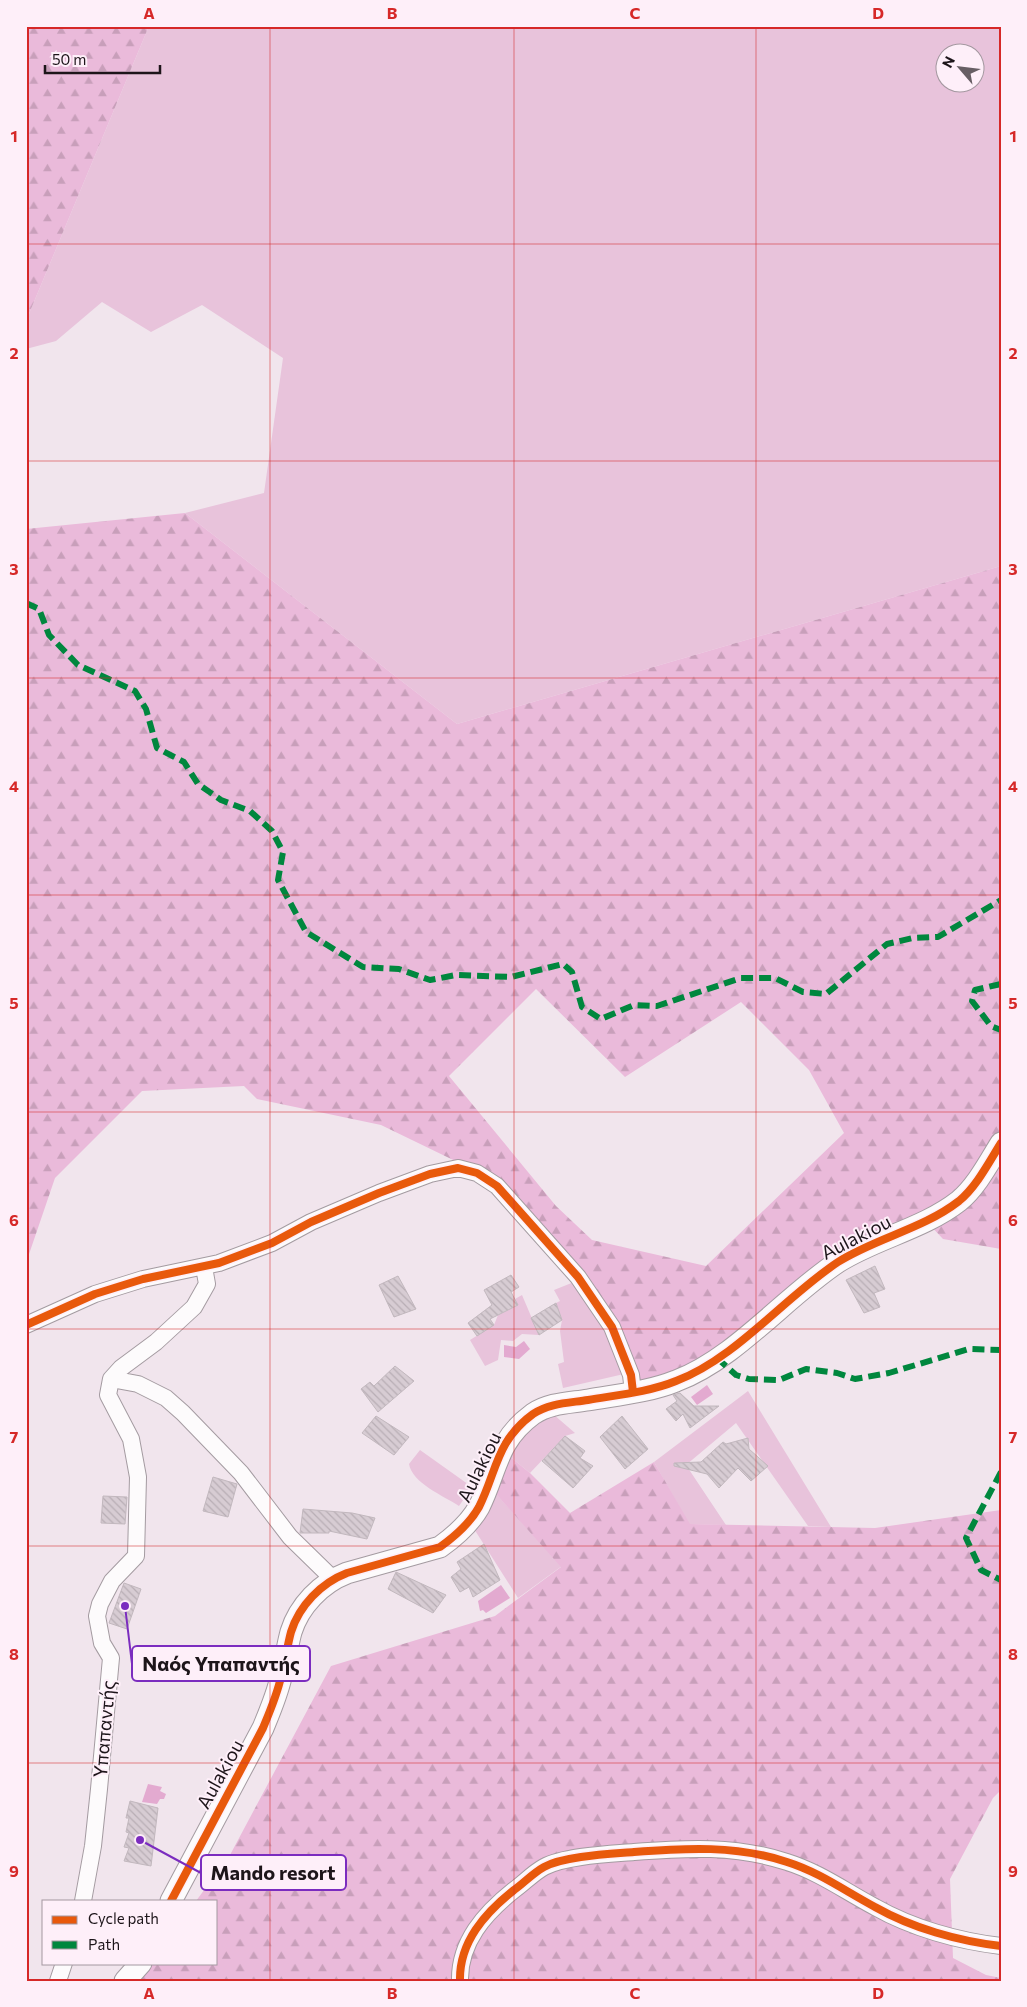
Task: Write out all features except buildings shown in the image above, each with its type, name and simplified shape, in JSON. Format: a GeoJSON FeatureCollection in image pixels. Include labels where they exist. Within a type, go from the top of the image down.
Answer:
{"type":"FeatureCollection","features":[{"type":"Feature","properties":{"kind":"street","name":"Aulakiou"},"geometry":{"type":"LineString","coordinates":[[172,1900],[263,1728],[282,1676],[291,1631],[298,1616],[315,1593],[332,1578],[381,1563],[427,1552],[451,1539],[478,1508],[505,1444],[513,1432],[534,1413],[559,1404],[664,1386],[692,1374],[766,1320],[822,1273],[840,1261],[942,1212],[960,1200],[976,1183],[1001,1143]]}},
{"type":"Feature","properties":{"kind":"street"},"geometry":{"type":"LineString","coordinates":[[26,1325],[95,1294],[144,1279],[204,1267],[272,1243],[311,1222],[430,1174],[458,1168],[478,1173],[497,1186],[578,1278],[612,1327],[631,1375],[633,1392]]}},
{"type":"Feature","properties":{"kind":"street"},"geometry":{"type":"LineString","coordinates":[[111,1379],[121,1368],[156,1342],[194,1307],[207,1284],[204,1267]]}},
{"type":"Feature","properties":{"kind":"street"},"geometry":{"type":"LineString","coordinates":[[111,1379],[138,1384],[166,1398],[178,1408],[241,1473],[266,1503],[290,1537],[332,1578]]}},
{"type":"Feature","properties":{"kind":"street","name":"Υπαπαντής"},"geometry":{"type":"LineString","coordinates":[[83,1900],[98,1799],[111,1658],[102,1643],[97,1616],[108,1587],[136,1556],[138,1477],[130,1440],[108,1395],[111,1379]]}},
{"type":"Feature","properties":{"kind":"street"},"geometry":{"type":"LineString","coordinates":[[460,1981],[463,1952],[481,1921],[505,1897],[545,1867],[574,1859],[688,1847],[738,1850],[787,1862],[821,1875],[876,1908],[925,1929],[983,1944],[1001,1946]]}},
{"type":"Feature","properties":{"kind":"street"},"geometry":{"type":"LineString","coordinates":[[58,1981],[64,1964]]}},
{"type":"Feature","properties":{"kind":"street"},"geometry":{"type":"LineString","coordinates":[[125,1981],[140,1964]]}},
{"type":"Feature","properties":{"kind":"shaded area"},"geometry":{"type":"Polygon","coordinates":[[[149,26],[1001,26],[1001,566],[457,724],[185,513],[264,493],[283,358],[202,305],[151,332],[102,302],[56,341],[26,349],[26,321],[149,26]]]}},
{"type":"Feature","properties":{"kind":"shaded area"},"geometry":{"type":"Polygon","coordinates":[[[579,1280],[619,1345],[624,1374],[563,1388],[558,1364],[564,1362],[560,1331],[562,1320],[556,1303],[560,1301],[554,1290],[579,1280]]]}},
{"type":"Feature","properties":{"kind":"shaded area"},"geometry":{"type":"Polygon","coordinates":[[[522,1295],[539,1335],[522,1334],[513,1341],[501,1340],[498,1360],[485,1366],[470,1340],[494,1325],[498,1315],[518,1305],[515,1299],[522,1295]]]}},
{"type":"Feature","properties":{"kind":"shaded area"},"geometry":{"type":"Polygon","coordinates":[[[524,1341],[530,1349],[519,1359],[504,1357],[504,1345],[516,1347],[524,1341]]]}},
{"type":"Feature","properties":{"kind":"shaded area"},"geometry":{"type":"Polygon","coordinates":[[[707,1385],[713,1394],[697,1405],[691,1397],[707,1385]]]}},
{"type":"Feature","properties":{"kind":"shaded area"},"geometry":{"type":"Polygon","coordinates":[[[748,1391],[831,1527],[808,1526],[736,1423],[686,1465],[726,1525],[689,1524],[654,1462],[748,1391]]]}},
{"type":"Feature","properties":{"kind":"shaded area"},"geometry":{"type":"Polygon","coordinates":[[[546,1408],[575,1433],[565,1436],[530,1473],[502,1450],[546,1408]]]}},
{"type":"Feature","properties":{"kind":"shaded area"},"geometry":{"type":"Polygon","coordinates":[[[420,1450],[472,1487],[459,1506],[422,1483],[411,1471],[409,1464],[420,1450]]]}},
{"type":"Feature","properties":{"kind":"shaded area"},"geometry":{"type":"Polygon","coordinates":[[[487,1484],[562,1566],[518,1598],[469,1521],[487,1484]]]}},
{"type":"Feature","properties":{"kind":"shaded area"},"geometry":{"type":"Polygon","coordinates":[[[501,1585],[510,1598],[486,1613],[483,1610],[480,1611],[478,1601],[501,1585]]]}},
{"type":"Feature","properties":{"kind":"shaded area"},"geometry":{"type":"Polygon","coordinates":[[[148,1784],[162,1787],[160,1791],[166,1794],[164,1799],[160,1799],[157,1804],[142,1802],[148,1784]]]}},
{"type":"Feature","properties":{"kind":"green space"},"geometry":{"type":"Polygon","coordinates":[[[26,26],[149,26],[26,321],[26,26]]]}},
{"type":"Feature","properties":{"kind":"green space"},"geometry":{"type":"Polygon","coordinates":[[[185,513],[457,724],[1001,566],[1001,1249],[943,1239],[926,1221],[840,1259],[692,1372],[633,1391],[613,1326],[478,1172],[381,1125],[257,1099],[244,1086],[142,1091],[55,1178],[26,1263],[26,529],[185,513]],[[536,989],[449,1076],[556,1206],[592,1240],[706,1266],[844,1133],[809,1070],[741,1002],[625,1077],[536,989]]]}},
{"type":"Feature","properties":{"kind":"green space"},"geometry":{"type":"Polygon","coordinates":[[[502,1450],[530,1473],[570,1513],[654,1462],[690,1524],[875,1528],[1001,1510],[1001,1790],[993,1798],[950,1879],[953,1958],[986,1975],[1001,1978],[1001,1981],[136,1981],[148,1964],[218,1964],[218,1900],[197,1900],[230,1855],[331,1666],[495,1616],[561,1567],[487,1484],[502,1450]]]}},
{"type":"Feature","properties":{"kind":"marked path"},"geometry":{"type":"LineString","coordinates":[[26,603],[39,609],[49,635],[78,665],[135,691],[146,709],[157,748],[184,762],[198,784],[221,800],[250,811],[272,831],[283,852],[278,880],[306,932],[363,967],[399,969],[430,980],[456,975],[511,977],[563,964],[572,972],[582,1007],[601,1019],[634,1005],[657,1006],[741,978],[775,978],[803,992],[826,994],[887,944],[913,938],[938,937],[1001,900]]}},
{"type":"Feature","properties":{"kind":"marked path"},"geometry":{"type":"LineString","coordinates":[[1001,984],[975,990],[972,1001],[991,1026],[1001,1030]]}},
{"type":"Feature","properties":{"kind":"marked path"},"geometry":{"type":"LineString","coordinates":[[717,1358],[736,1375],[749,1379],[779,1380],[806,1369],[837,1373],[855,1379],[889,1373],[969,1349],[1001,1350]]}},
{"type":"Feature","properties":{"kind":"marked path"},"geometry":{"type":"LineString","coordinates":[[1001,1472],[966,1538],[981,1570],[1001,1580]]}},
{"type":"Feature","properties":{"kind":"cycle path"},"geometry":{"type":"LineString","coordinates":[[172,1900],[263,1728],[277,1690],[291,1632],[299,1613],[312,1596],[337,1577],[440,1547],[451,1539],[471,1519],[479,1507],[499,1457],[511,1435],[521,1424],[539,1410],[559,1404],[644,1391],[676,1381],[698,1371],[739,1343],[818,1276],[838,1262],[868,1246],[930,1219],[959,1201],[977,1181],[1001,1143]]}},
{"type":"Feature","properties":{"kind":"cycle path"},"geometry":{"type":"LineString","coordinates":[[26,1325],[95,1294],[143,1279],[219,1263],[272,1243],[311,1222],[379,1193],[430,1174],[458,1168],[477,1173],[497,1186],[578,1277],[612,1327],[631,1375],[633,1392]]}},
{"type":"Feature","properties":{"kind":"cycle path"},"geometry":{"type":"LineString","coordinates":[[460,1981],[464,1954],[476,1930],[493,1908],[540,1869],[553,1863],[575,1858],[653,1851],[730,1850],[787,1862],[832,1882],[889,1915],[904,1921],[952,1937],[1001,1946]]}},
{"type":"Feature","properties":{"kind":"place","name":"Ναός Υπαπαντής"},"geometry":{"type":"Point","coordinates":[125,1606]}},
{"type":"Feature","properties":{"kind":"place","name":"Mando resort"},"geometry":{"type":"Point","coordinates":[140,1840]}}]}
